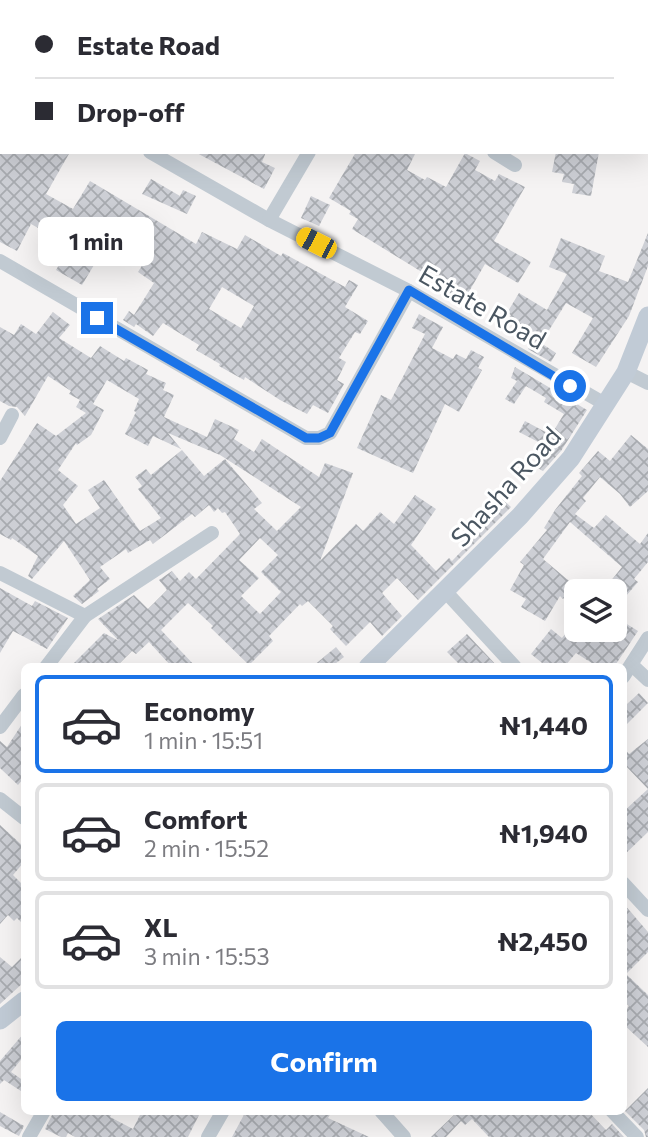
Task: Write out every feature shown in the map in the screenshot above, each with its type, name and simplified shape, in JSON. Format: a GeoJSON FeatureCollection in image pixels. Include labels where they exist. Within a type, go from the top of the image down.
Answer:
{"type":"FeatureCollection","features":[{"type":"Feature","properties":{"kind":"street","name":"Estate Road"},"geometry":{"type":"LineString","coordinates":[[154,154],[269,220],[409,290],[605,404]]}},
{"type":"Feature","properties":{"kind":"street"},"geometry":{"type":"LineString","coordinates":[[269,220],[308,154]]}},
{"type":"Feature","properties":{"kind":"street"},"geometry":{"type":"LineString","coordinates":[[497,154],[514,165]]}},
{"type":"Feature","properties":{"kind":"street"},"geometry":{"type":"LineString","coordinates":[[1,266],[306,438],[319,438],[330,433],[409,290]]}},
{"type":"Feature","properties":{"kind":"street","name":"Shasha Road"},"geometry":{"type":"LineString","coordinates":[[372,663],[520,516],[571,458],[626,372],[648,316]]}},
{"type":"Feature","properties":{"kind":"street"},"geometry":{"type":"LineString","coordinates":[[626,372],[648,383]]}},
{"type":"Feature","properties":{"kind":"street"},"geometry":{"type":"LineString","coordinates":[[0,438],[12,415]]}},
{"type":"Feature","properties":{"kind":"street"},"geometry":{"type":"LineString","coordinates":[[49,663],[85,616],[212,533]]}},
{"type":"Feature","properties":{"kind":"street"},"geometry":{"type":"LineString","coordinates":[[0,573],[85,616]]}},
{"type":"Feature","properties":{"kind":"street"},"geometry":{"type":"LineString","coordinates":[[445,591],[511,663]]}},
{"type":"Feature","properties":{"kind":"street"},"geometry":{"type":"LineString","coordinates":[[627,672],[648,638]]}},
{"type":"Feature","properties":{"kind":"street"},"geometry":{"type":"LineString","coordinates":[[632,665],[648,680]]}},
{"type":"Feature","properties":{"kind":"street"},"geometry":{"type":"LineString","coordinates":[[0,727],[21,699]]}},
{"type":"Feature","properties":{"kind":"street"},"geometry":{"type":"LineString","coordinates":[[0,799],[21,816]]}},
{"type":"Feature","properties":{"kind":"street"},"geometry":{"type":"LineString","coordinates":[[627,887],[648,910]]}},
{"type":"Feature","properties":{"kind":"street"},"geometry":{"type":"LineString","coordinates":[[0,1020],[21,1003]]}},
{"type":"Feature","properties":{"kind":"street"},"geometry":{"type":"LineString","coordinates":[[29,1137],[42,1115]]}},
{"type":"Feature","properties":{"kind":"street"},"geometry":{"type":"LineString","coordinates":[[208,1137],[221,1115]]}},
{"type":"Feature","properties":{"kind":"street"},"geometry":{"type":"LineString","coordinates":[[384,1115],[399,1135]]}},
{"type":"Feature","properties":{"kind":"street"},"geometry":{"type":"LineString","coordinates":[[616,1115],[637,1137]]}},
{"type":"Feature","properties":{"kind":"building"},"geometry":{"type":"Polygon","coordinates":[[[0,154],[69,154],[46,194],[73,209],[90,181],[196,244],[202,232],[237,249],[245,235],[345,287],[349,280],[358,285],[345,307],[368,321],[360,334],[355,332],[339,358],[346,362],[337,380],[344,384],[328,413],[313,405],[307,414],[245,377],[244,380],[219,366],[220,364],[196,350],[199,345],[163,323],[153,336],[136,324],[134,327],[123,320],[129,311],[134,315],[154,283],[138,272],[143,264],[106,245],[82,285],[56,270],[70,246],[31,224],[17,251],[0,242],[0,154]],[[222,287],[209,309],[241,328],[254,306],[222,287]]]}},
{"type":"Feature","properties":{"kind":"building"},"geometry":{"type":"Polygon","coordinates":[[[199,154],[265,154],[262,162],[275,168],[264,189],[199,154]]]}},
{"type":"Feature","properties":{"kind":"building"},"geometry":{"type":"Polygon","coordinates":[[[355,154],[415,154],[407,170],[446,187],[467,154],[480,161],[475,170],[495,181],[499,174],[525,187],[494,241],[531,262],[518,283],[485,264],[463,302],[435,286],[438,282],[352,229],[358,219],[349,214],[351,211],[329,198],[355,154]]]}},
{"type":"Feature","properties":{"kind":"building"},"geometry":{"type":"Polygon","coordinates":[[[556,154],[599,154],[591,196],[572,193],[574,184],[562,182],[564,174],[552,172],[556,154]]]}},
{"type":"Feature","properties":{"kind":"building"},"geometry":{"type":"Polygon","coordinates":[[[151,179],[180,196],[183,190],[196,196],[187,214],[142,194],[151,179]]]}},
{"type":"Feature","properties":{"kind":"building"},"geometry":{"type":"Polygon","coordinates":[[[311,196],[330,205],[319,226],[301,218],[311,196]]]}},
{"type":"Feature","properties":{"kind":"building"},"geometry":{"type":"Polygon","coordinates":[[[648,233],[648,266],[629,316],[596,367],[572,353],[593,318],[566,303],[541,343],[556,353],[551,362],[528,349],[534,339],[507,322],[511,315],[507,313],[519,293],[547,310],[567,274],[549,267],[561,238],[605,256],[599,271],[628,282],[648,233]]]}},
{"type":"Feature","properties":{"kind":"building"},"geometry":{"type":"Polygon","coordinates":[[[53,312],[70,325],[59,338],[91,358],[100,346],[124,361],[126,358],[148,370],[146,374],[166,383],[163,390],[174,395],[164,417],[207,437],[215,419],[239,430],[234,439],[254,452],[262,439],[319,477],[325,463],[353,473],[320,561],[356,524],[363,531],[380,512],[394,524],[415,495],[436,509],[411,545],[436,571],[449,558],[452,561],[485,527],[482,525],[502,499],[511,507],[418,600],[397,578],[382,593],[402,616],[382,636],[370,622],[346,646],[330,629],[333,626],[308,601],[302,606],[300,604],[269,636],[273,641],[251,663],[247,663],[188,603],[161,630],[192,663],[168,663],[149,642],[136,654],[132,651],[120,663],[74,663],[104,633],[119,641],[98,619],[134,595],[148,609],[167,590],[159,580],[172,571],[180,581],[189,572],[196,579],[240,534],[225,512],[222,513],[218,508],[214,512],[209,505],[195,517],[192,514],[153,544],[150,540],[128,553],[126,549],[100,567],[110,579],[82,604],[73,596],[90,580],[64,541],[32,579],[28,576],[38,556],[12,538],[11,540],[0,534],[0,481],[37,423],[56,436],[86,413],[76,407],[80,400],[69,394],[71,391],[48,376],[25,416],[17,407],[0,401],[0,327],[14,335],[21,324],[36,334],[53,312]],[[107,380],[93,404],[104,410],[91,435],[77,445],[76,443],[58,470],[78,486],[63,505],[76,524],[100,508],[88,490],[104,480],[140,531],[161,518],[138,489],[142,486],[135,477],[146,469],[151,475],[182,450],[204,476],[225,459],[262,503],[254,509],[277,531],[301,507],[220,455],[168,433],[181,449],[153,436],[148,446],[125,434],[139,399],[107,380]],[[260,538],[239,560],[259,578],[241,596],[260,614],[281,592],[261,572],[278,555],[260,538]]]}},
{"type":"Feature","properties":{"kind":"building"},"geometry":{"type":"Polygon","coordinates":[[[419,314],[443,327],[432,348],[453,359],[456,354],[466,359],[471,350],[484,357],[478,368],[482,370],[459,412],[445,404],[413,473],[357,448],[381,395],[391,400],[425,334],[412,328],[419,314]]]}},
{"type":"Feature","properties":{"kind":"building"},"geometry":{"type":"Polygon","coordinates":[[[515,367],[587,410],[561,451],[543,471],[534,466],[546,446],[519,432],[525,421],[551,435],[564,414],[544,402],[546,398],[526,386],[514,404],[505,399],[517,381],[511,378],[515,367]]]}},
{"type":"Feature","properties":{"kind":"building"},"geometry":{"type":"Polygon","coordinates":[[[631,435],[648,449],[648,491],[630,507],[620,494],[600,477],[583,498],[586,501],[575,514],[594,528],[606,515],[640,544],[648,533],[648,562],[634,579],[638,582],[627,595],[627,579],[612,579],[622,567],[570,522],[543,559],[567,579],[564,579],[564,598],[560,596],[545,621],[521,607],[526,599],[510,590],[524,565],[520,562],[547,530],[544,528],[555,510],[582,476],[579,473],[598,451],[610,461],[631,435]]]}},
{"type":"Feature","properties":{"kind":"building"},"geometry":{"type":"Polygon","coordinates":[[[0,588],[32,606],[35,601],[68,618],[47,649],[13,631],[0,653],[0,588]]]}},
{"type":"Feature","properties":{"kind":"building"},"geometry":{"type":"Polygon","coordinates":[[[627,624],[638,631],[617,663],[592,663],[576,653],[567,663],[542,663],[531,654],[551,629],[562,638],[564,636],[564,642],[627,642],[627,624]]]}},
{"type":"Feature","properties":{"kind":"building"},"geometry":{"type":"Polygon","coordinates":[[[467,634],[494,663],[458,663],[447,652],[467,634]]]}},
{"type":"Feature","properties":{"kind":"building"},"geometry":{"type":"Polygon","coordinates":[[[336,647],[344,657],[336,663],[317,663],[336,647]]]}},
{"type":"Feature","properties":{"kind":"building"},"geometry":{"type":"Polygon","coordinates":[[[639,693],[648,703],[627,724],[627,704],[639,693]]]}},
{"type":"Feature","properties":{"kind":"building"},"geometry":{"type":"Polygon","coordinates":[[[21,726],[21,782],[18,785],[0,768],[0,741],[7,747],[21,726]]]}},
{"type":"Feature","properties":{"kind":"building"},"geometry":{"type":"Polygon","coordinates":[[[648,739],[648,789],[627,767],[627,752],[629,754],[648,739]]]}},
{"type":"Feature","properties":{"kind":"building"},"geometry":{"type":"Polygon","coordinates":[[[648,789],[648,832],[627,852],[627,808],[648,789]]]}},
{"type":"Feature","properties":{"kind":"building"},"geometry":{"type":"Polygon","coordinates":[[[0,825],[21,844],[21,866],[13,875],[21,883],[21,922],[17,918],[14,921],[8,915],[0,924],[0,825]]]}},
{"type":"Feature","properties":{"kind":"building"},"geometry":{"type":"Polygon","coordinates":[[[627,908],[648,932],[648,952],[627,973],[627,908]]]}},
{"type":"Feature","properties":{"kind":"building"},"geometry":{"type":"Polygon","coordinates":[[[0,957],[12,967],[21,958],[21,985],[0,1004],[0,957]]]}},
{"type":"Feature","properties":{"kind":"building"},"geometry":{"type":"Polygon","coordinates":[[[627,975],[648,995],[648,1047],[627,1028],[627,975]]]}},
{"type":"Feature","properties":{"kind":"building"},"geometry":{"type":"Polygon","coordinates":[[[21,1036],[21,1060],[11,1072],[21,1079],[21,1091],[4,1080],[0,1084],[0,1061],[21,1036]]]}},
{"type":"Feature","properties":{"kind":"building"},"geometry":{"type":"Polygon","coordinates":[[[648,1088],[648,1137],[627,1113],[627,1109],[648,1088]]]}},
{"type":"Feature","properties":{"kind":"building"},"geometry":{"type":"Polygon","coordinates":[[[0,1112],[24,1126],[19,1136],[0,1126],[0,1112]]]}},
{"type":"Feature","properties":{"kind":"building"},"geometry":{"type":"Polygon","coordinates":[[[52,1115],[111,1115],[110,1117],[133,1129],[140,1115],[199,1115],[188,1137],[75,1137],[68,1133],[66,1137],[61,1137],[45,1129],[52,1115]]]}},
{"type":"Feature","properties":{"kind":"building"},"geometry":{"type":"Polygon","coordinates":[[[244,1115],[330,1115],[328,1118],[369,1137],[232,1137],[244,1115]]]}},
{"type":"Feature","properties":{"kind":"building"},"geometry":{"type":"Polygon","coordinates":[[[454,1115],[592,1115],[606,1130],[612,1124],[624,1137],[489,1137],[472,1119],[465,1125],[461,1121],[446,1137],[431,1137],[454,1115]]]}},
{"type":"Feature","properties":{"kind":"route"},"geometry":{"type":"LineString","coordinates":[[97,318],[306,438],[319,438],[330,433],[409,290],[570,386]]}}]}
